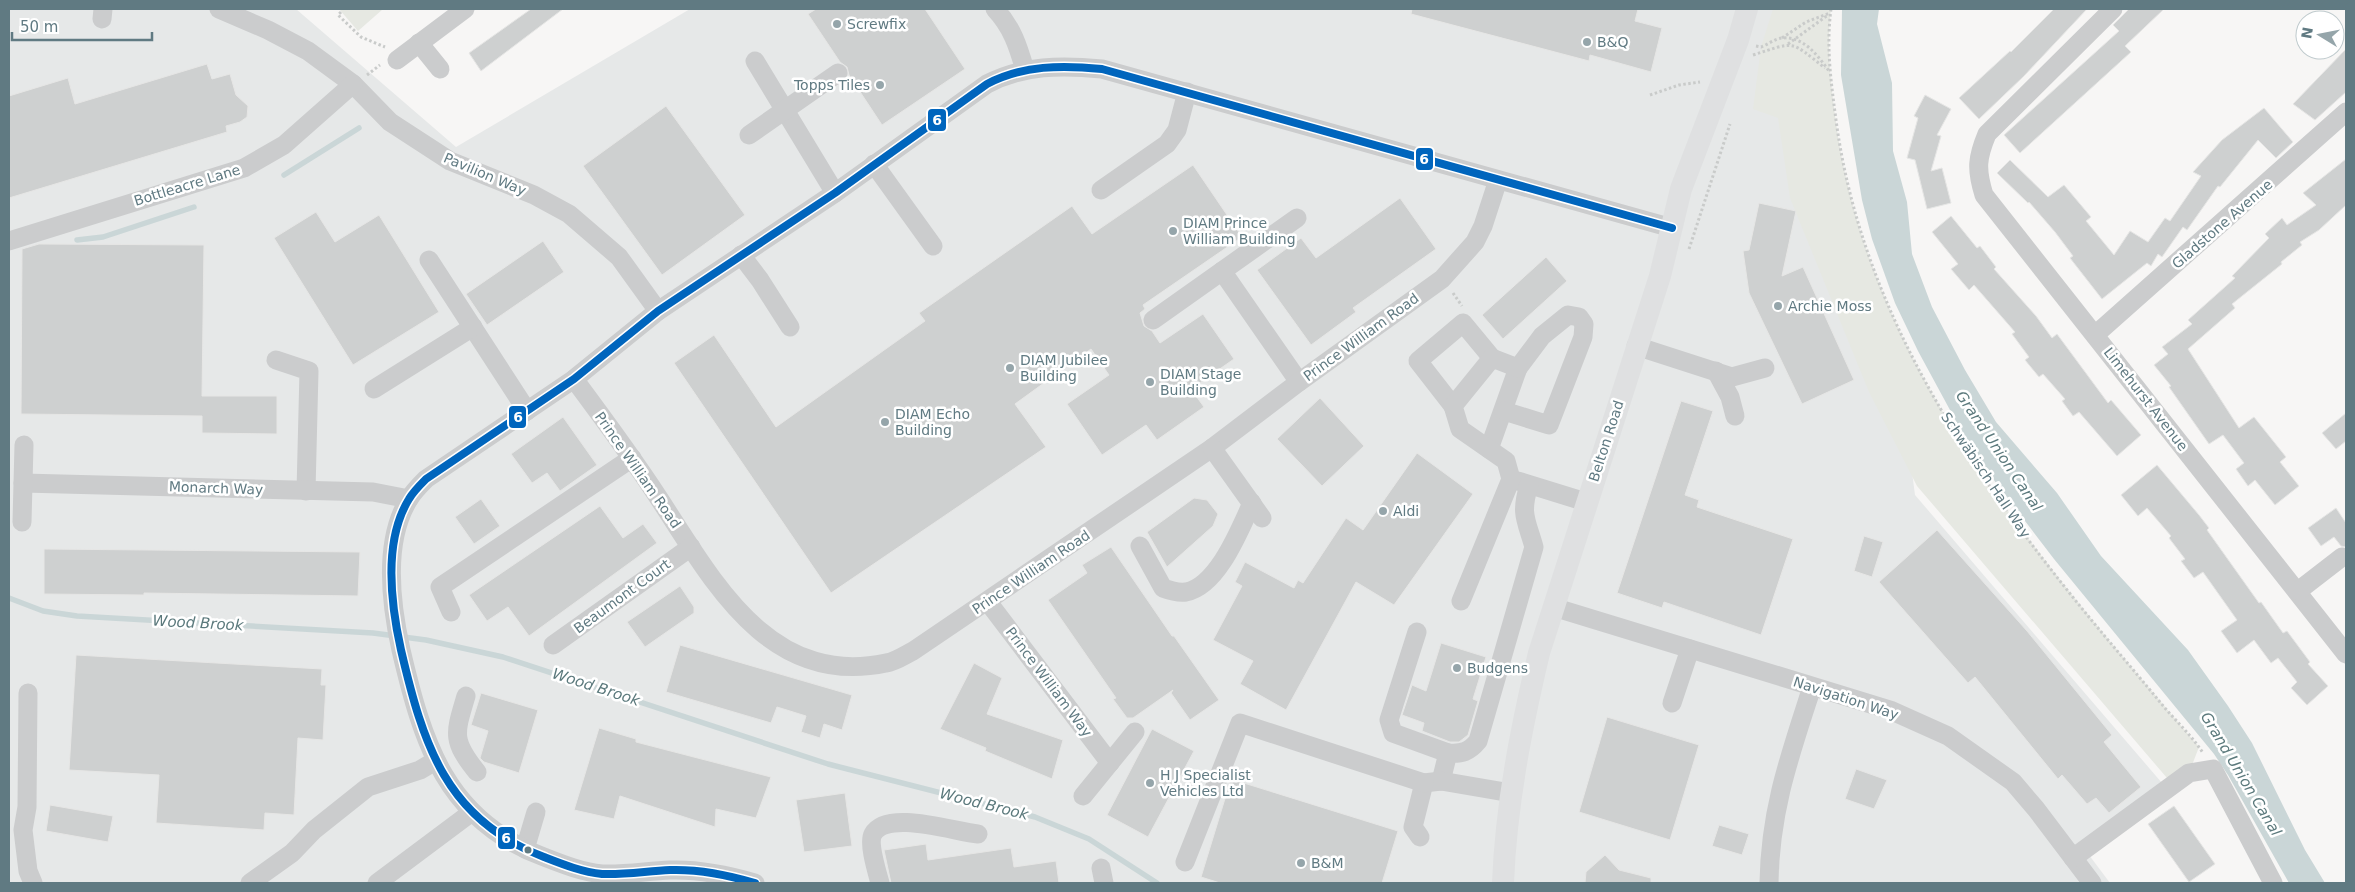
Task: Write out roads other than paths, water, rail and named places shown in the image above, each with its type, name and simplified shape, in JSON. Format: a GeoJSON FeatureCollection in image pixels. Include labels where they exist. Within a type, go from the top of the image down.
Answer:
{"type":"FeatureCollection","features":[{"type":"Feature","properties":{"kind":"main road","name":"Belton Road"},"geometry":{"type":"LineString","coordinates":[[1503,883],[1504,848],[1511,793],[1526,709],[1539,653],[1660,276],[1681,189],[1720,88],[1745,48],[1747,9]]}},
{"type":"Feature","properties":{"kind":"street","name":"Pavilion Way"},"geometry":{"type":"LineString","coordinates":[[219,9],[268,30],[308,52],[354,84],[390,122],[450,161],[534,195],[569,214],[619,257],[658,311]]}},
{"type":"Feature","properties":{"kind":"street"},"geometry":{"type":"LineString","coordinates":[[397,60],[465,9]]}},
{"type":"Feature","properties":{"kind":"street"},"geometry":{"type":"LineString","coordinates":[[995,9],[1007,22],[1017,42],[1025,70]]}},
{"type":"Feature","properties":{"kind":"street","name":"Limehurst Avenue"},"geometry":{"type":"LineString","coordinates":[[2113,9],[1987,134],[1979,152],[1978,173],[1984,195],[2346,654]]}},
{"type":"Feature","properties":{"kind":"street"},"geometry":{"type":"LineString","coordinates":[[419,43],[440,69]]}},
{"type":"Feature","properties":{"kind":"street"},"geometry":{"type":"LineString","coordinates":[[755,61],[835,193]]}},
{"type":"Feature","properties":{"kind":"street"},"geometry":{"type":"LineString","coordinates":[[755,883],[736,877],[692,870],[600,874],[558,863],[524,849],[490,828],[472,812],[434,759],[414,707],[394,621],[391,584],[392,564],[399,524],[409,499],[426,479],[574,379],[658,311],[835,193],[987,84],[1004,76],[1025,70],[1065,65],[1102,69],[1672,228]]}},
{"type":"Feature","properties":{"kind":"street"},"geometry":{"type":"LineString","coordinates":[[749,135],[838,73]]}},
{"type":"Feature","properties":{"kind":"street","name":"Bottleacre Lane"},"geometry":{"type":"LineString","coordinates":[[9,241],[244,168],[284,145],[354,84]]}},
{"type":"Feature","properties":{"kind":"street"},"geometry":{"type":"LineString","coordinates":[[1101,190],[1167,144],[1177,130],[1187,92]]}},
{"type":"Feature","properties":{"kind":"street","name":"Gladstone Avenue"},"geometry":{"type":"LineString","coordinates":[[2096,335],[2346,112]]}},
{"type":"Feature","properties":{"kind":"street"},"geometry":{"type":"LineString","coordinates":[[874,164],[933,246]]}},
{"type":"Feature","properties":{"kind":"street","name":"Prince William Road"},"geometry":{"type":"LineString","coordinates":[[574,379],[632,458],[691,547],[738,612],[750,624],[788,651],[816,662],[837,665],[887,663],[913,651],[988,602],[1212,448],[1299,382],[1442,279],[1475,242],[1483,226],[1498,180]]}},
{"type":"Feature","properties":{"kind":"street"},"geometry":{"type":"LineString","coordinates":[[1153,320],[1297,218]]}},
{"type":"Feature","properties":{"kind":"street"},"geometry":{"type":"LineString","coordinates":[[741,255],[790,327]]}},
{"type":"Feature","properties":{"kind":"street"},"geometry":{"type":"LineString","coordinates":[[430,260],[527,411]]}},
{"type":"Feature","properties":{"kind":"street"},"geometry":{"type":"LineString","coordinates":[[1222,271],[1299,382]]}},
{"type":"Feature","properties":{"kind":"street"},"geometry":{"type":"LineString","coordinates":[[1489,450],[1518,368],[1542,336],[1561,320],[1568,315],[1579,317],[1584,324],[1583,337],[1549,425],[1504,411]]}},
{"type":"Feature","properties":{"kind":"street"},"geometry":{"type":"LineString","coordinates":[[1461,601],[1511,479],[1506,461],[1460,429],[1453,406],[1418,361],[1462,324],[1492,358],[1518,368]]}},
{"type":"Feature","properties":{"kind":"street"},"geometry":{"type":"LineString","coordinates":[[374,389],[473,327]]}},
{"type":"Feature","properties":{"kind":"street"},"geometry":{"type":"LineString","coordinates":[[1636,346],[1732,376],[1765,368]]}},
{"type":"Feature","properties":{"kind":"street"},"geometry":{"type":"LineString","coordinates":[[1453,406],[1492,358]]}},
{"type":"Feature","properties":{"kind":"street"},"geometry":{"type":"LineString","coordinates":[[276,360],[310,372],[306,490]]}},
{"type":"Feature","properties":{"kind":"street"},"geometry":{"type":"LineString","coordinates":[[1716,371],[1730,397],[1735,416]]}},
{"type":"Feature","properties":{"kind":"street"},"geometry":{"type":"LineString","coordinates":[[22,522],[24,445]]}},
{"type":"Feature","properties":{"kind":"street"},"geometry":{"type":"LineString","coordinates":[[1212,448],[1262,518]]}},
{"type":"Feature","properties":{"kind":"street"},"geometry":{"type":"LineString","coordinates":[[451,612],[440,587],[632,458]]}},
{"type":"Feature","properties":{"kind":"street"},"geometry":{"type":"LineString","coordinates":[[1511,479],[1586,502]]}},
{"type":"Feature","properties":{"kind":"street","name":"Monarch Way"},"geometry":{"type":"LineString","coordinates":[[23,483],[373,492],[409,499]]}},
{"type":"Feature","properties":{"kind":"street"},"geometry":{"type":"LineString","coordinates":[[1417,632],[1389,720],[1390,726],[1393,732],[1448,753],[1462,754],[1471,749],[1478,741],[1534,547],[1524,519],[1524,504],[1529,484]]}},
{"type":"Feature","properties":{"kind":"street"},"geometry":{"type":"LineString","coordinates":[[1140,546],[1163,588],[1174,592],[1187,592],[1201,584],[1215,570],[1232,545],[1252,503]]}},
{"type":"Feature","properties":{"kind":"street","name":"Beaumont Court"},"geometry":{"type":"LineString","coordinates":[[553,645],[691,547]]}},
{"type":"Feature","properties":{"kind":"street"},"geometry":{"type":"LineString","coordinates":[[2298,591],[2342,557]]}},
{"type":"Feature","properties":{"kind":"street","name":"Prince William Way"},"geometry":{"type":"LineString","coordinates":[[988,602],[1110,763]]}},
{"type":"Feature","properties":{"kind":"street","name":"Navigation Way"},"geometry":{"type":"LineString","coordinates":[[1553,607],[1890,710],[1955,740],[2013,782],[2074,858],[2083,880]]}},
{"type":"Feature","properties":{"kind":"street"},"geometry":{"type":"LineString","coordinates":[[1672,703],[1690,649]]}},
{"type":"Feature","properties":{"kind":"street"},"geometry":{"type":"LineString","coordinates":[[1770,883],[1773,824],[1785,771],[1812,687]]}},
{"type":"Feature","properties":{"kind":"street"},"geometry":{"type":"LineString","coordinates":[[28,693],[27,807],[23,830],[28,870],[34,883]]}},
{"type":"Feature","properties":{"kind":"street"},"geometry":{"type":"LineString","coordinates":[[466,696],[457,726],[457,742],[478,772]]}},
{"type":"Feature","properties":{"kind":"street"},"geometry":{"type":"LineString","coordinates":[[1185,862],[1240,723],[1433,782],[1511,793]]}},
{"type":"Feature","properties":{"kind":"street"},"geometry":{"type":"LineString","coordinates":[[1083,796],[1135,732]]}},
{"type":"Feature","properties":{"kind":"street"},"geometry":{"type":"LineString","coordinates":[[250,883],[292,853],[314,830],[368,787],[420,770],[457,742]]}},
{"type":"Feature","properties":{"kind":"street"},"geometry":{"type":"LineString","coordinates":[[1420,837],[1413,827],[1448,753]]}},
{"type":"Feature","properties":{"kind":"street"},"geometry":{"type":"LineString","coordinates":[[2074,858],[2189,773],[2213,770],[2274,883]]}},
{"type":"Feature","properties":{"kind":"street"},"geometry":{"type":"LineString","coordinates":[[377,883],[472,812]]}},
{"type":"Feature","properties":{"kind":"street"},"geometry":{"type":"LineString","coordinates":[[524,849],[536,812]]}},
{"type":"Feature","properties":{"kind":"street"},"geometry":{"type":"LineString","coordinates":[[880,883],[872,846],[872,835],[879,826],[893,823],[921,824],[978,834]]}},
{"type":"Feature","properties":{"kind":"water","name":"Grand Union Canal"},"geometry":{"type":"Polygon","coordinates":[[[1842,9],[1879,9],[1877,24],[1892,83],[1893,151],[1907,202],[1912,254],[1932,307],[1965,370],[1996,422],[2057,493],[2101,556],[2188,650],[2228,706],[2252,743],[2305,850],[2325,883],[2289,883],[2228,775],[2214,754],[2054,559],[1996,483],[1963,434],[1918,351],[1895,303],[1872,239],[1862,200],[1841,75],[1842,9]]]}},
{"type":"Feature","properties":{"kind":"waterway"},"geometry":{"type":"LineString","coordinates":[[284,175],[359,128]]}},
{"type":"Feature","properties":{"kind":"waterway"},"geometry":{"type":"LineString","coordinates":[[77,240],[103,237],[194,207]]}},
{"type":"Feature","properties":{"kind":"waterway","name":"Wood Brook"},"geometry":{"type":"LineString","coordinates":[[9,598],[43,611],[77,616],[373,633],[426,640],[503,657],[828,764],[1035,817],[1089,839],[1157,883]]}},
{"type":"Feature","properties":{"kind":"place","name":"Screwfix"},"geometry":{"type":"Point","coordinates":[837,24]}},
{"type":"Feature","properties":{"kind":"place","name":"B&Q"},"geometry":{"type":"Point","coordinates":[1587,42]}},
{"type":"Feature","properties":{"kind":"place","name":"Topps Tiles"},"geometry":{"type":"Point","coordinates":[880,85]}},
{"type":"Feature","properties":{"kind":"place","name":"DIAM Prince William Building"},"geometry":{"type":"Point","coordinates":[1173,231]}},
{"type":"Feature","properties":{"kind":"place","name":"Archie Moss"},"geometry":{"type":"Point","coordinates":[1778,306]}},
{"type":"Feature","properties":{"kind":"place","name":"DIAM Jubilee Building"},"geometry":{"type":"Point","coordinates":[1010,368]}},
{"type":"Feature","properties":{"kind":"place","name":"DIAM Stage Building"},"geometry":{"type":"Point","coordinates":[1150,382]}},
{"type":"Feature","properties":{"kind":"place","name":"DIAM Echo Building"},"geometry":{"type":"Point","coordinates":[885,422]}},
{"type":"Feature","properties":{"kind":"place","name":"Aldi"},"geometry":{"type":"Point","coordinates":[1383,511]}},
{"type":"Feature","properties":{"kind":"place","name":"Budgens"},"geometry":{"type":"Point","coordinates":[1457,668]}},
{"type":"Feature","properties":{"kind":"place","name":"H J Specialist Vehicles Ltd"},"geometry":{"type":"Point","coordinates":[1150,783]}},
{"type":"Feature","properties":{"kind":"place","name":"B&M"},"geometry":{"type":"Point","coordinates":[1301,863]}}]}
